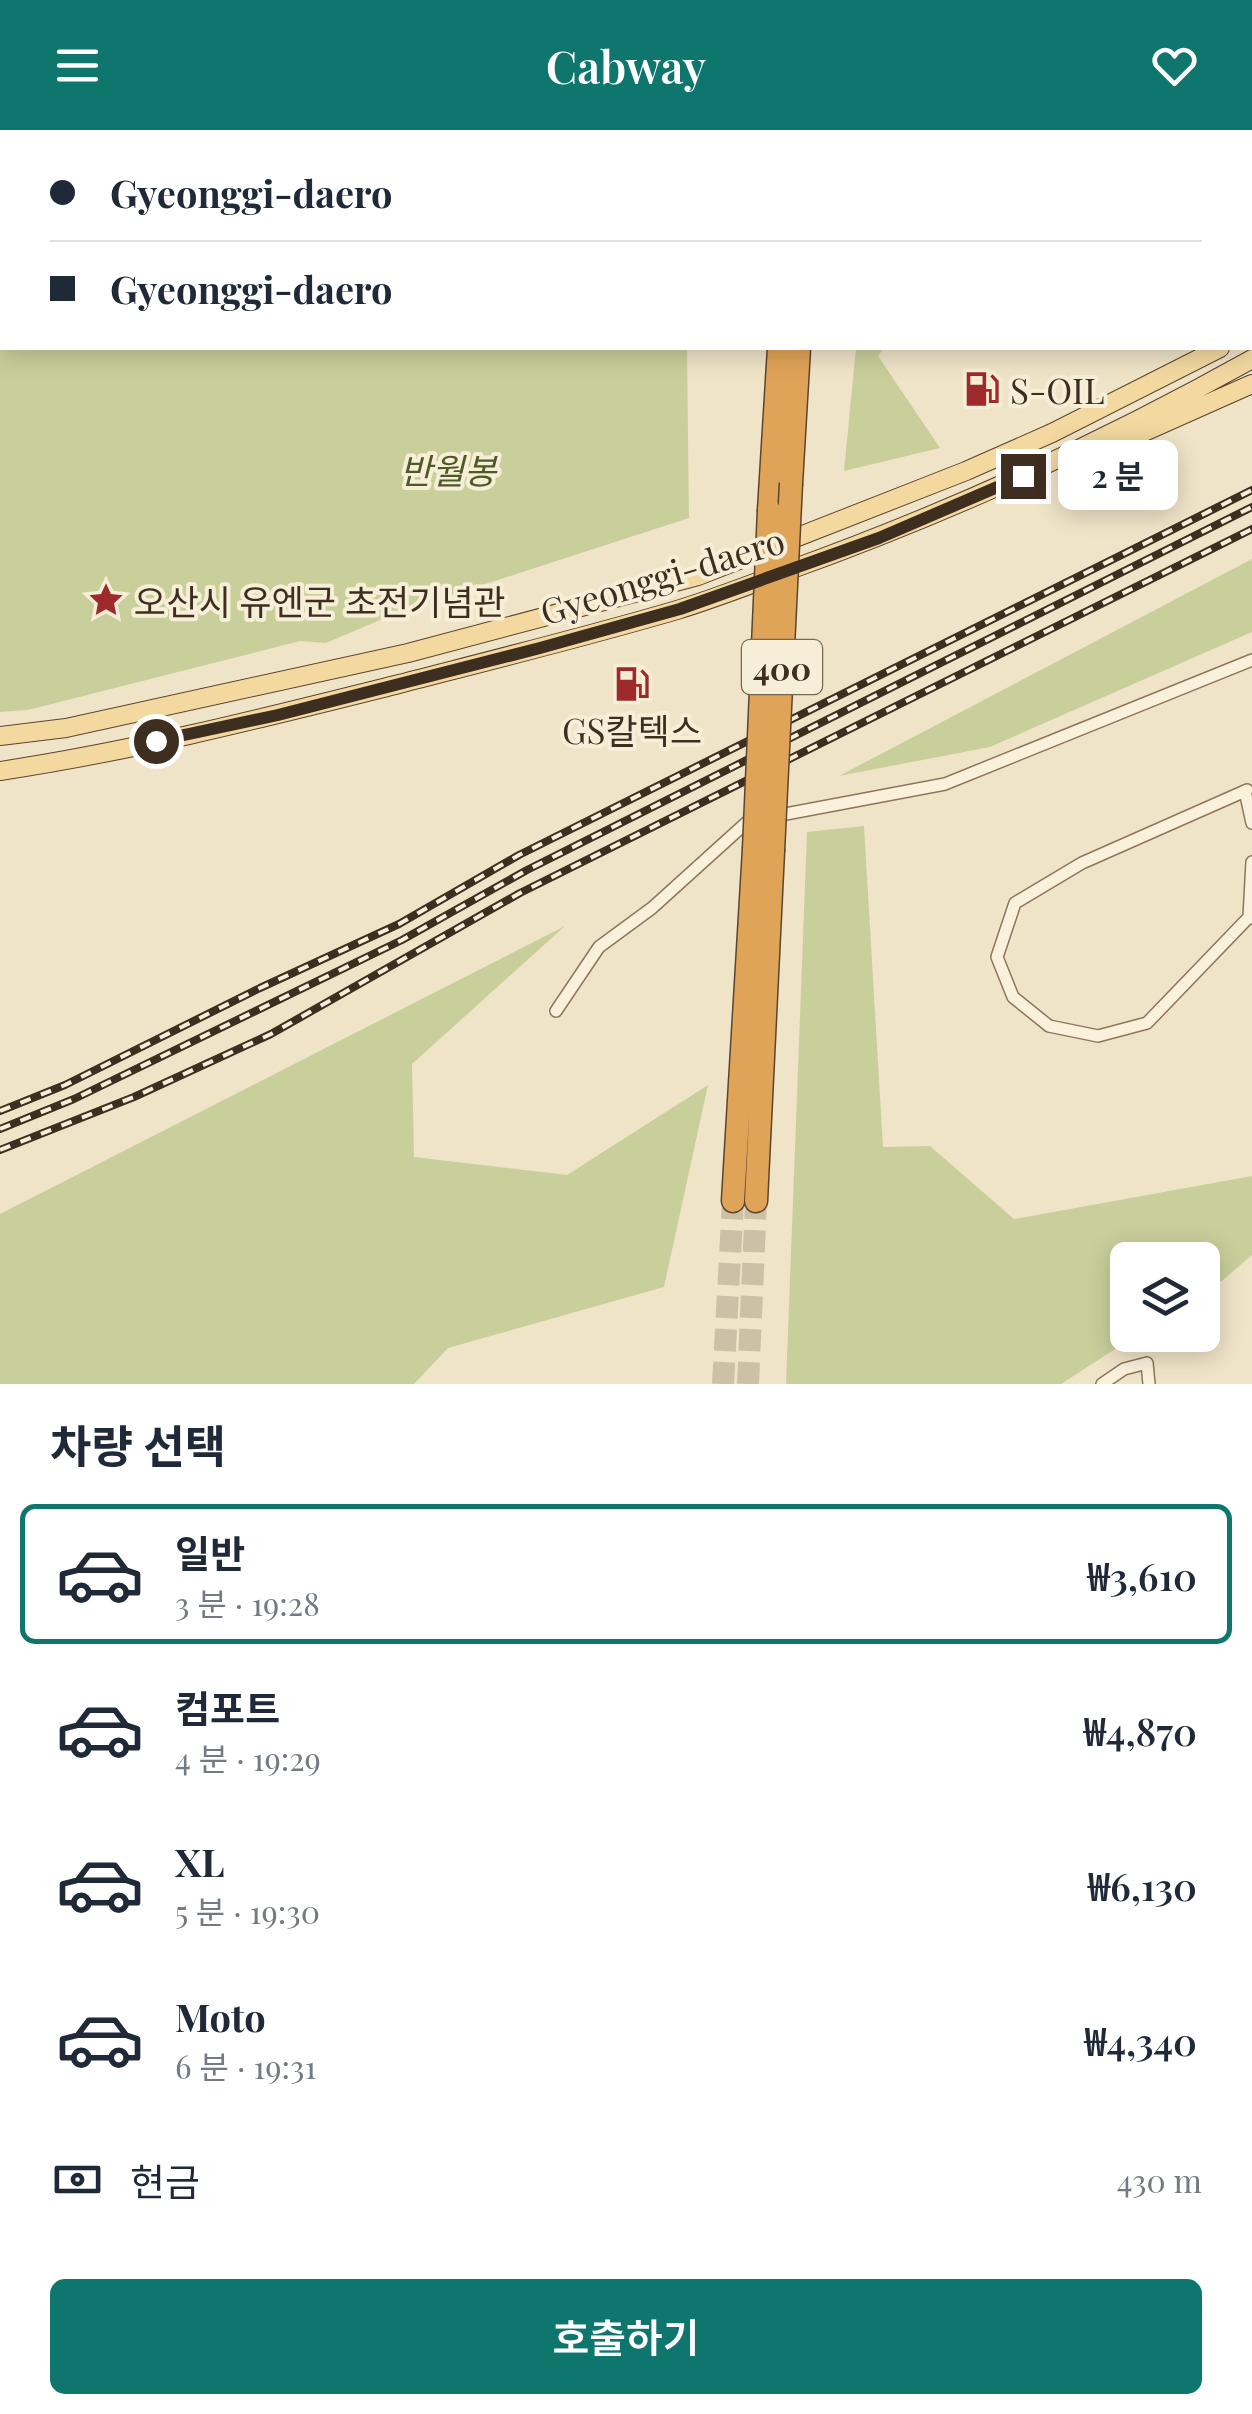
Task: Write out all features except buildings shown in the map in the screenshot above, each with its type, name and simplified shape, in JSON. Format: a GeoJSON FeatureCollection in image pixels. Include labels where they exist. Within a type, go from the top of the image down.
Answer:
{"type":"FeatureCollection","features":[{"type":"Feature","properties":{"kind":"highway","name":"400"},"geometry":{"type":"LineString","coordinates":[[764,850],[770,510],[779,350]]}},
{"type":"Feature","properties":{"kind":"highway","name":"400"},"geometry":{"type":"LineString","coordinates":[[744,1201],[799,350]]}},
{"type":"Feature","properties":{"kind":"main road","name":"Gyeonggi-daero"},"geometry":{"type":"LineString","coordinates":[[0,736],[66,728],[391,657],[698,576],[966,472],[1216,350]]}},
{"type":"Feature","properties":{"kind":"main road","name":"Gyeonggi-daero"},"geometry":{"type":"LineString","coordinates":[[0,771],[56,763],[278,715],[680,609],[879,538],[1059,460],[1252,359]]}},
{"type":"Feature","properties":{"kind":"main road"},"geometry":{"type":"LineString","coordinates":[[1109,435],[1144,432],[1252,384]]}},
{"type":"Feature","properties":{"kind":"street"},"geometry":{"type":"LineString","coordinates":[[556,1010],[599,947],[652,908],[746,824],[785,813],[945,784],[1252,660]]}},
{"type":"Feature","properties":{"kind":"street"},"geometry":{"type":"LineString","coordinates":[[1252,823],[1248,790],[1082,863],[1015,903],[997,957],[1013,997],[1049,1026],[1098,1036],[1147,1023],[1250,918],[1252,862]]}},
{"type":"Feature","properties":{"kind":"street"},"geometry":{"type":"LineString","coordinates":[[1102,1384],[1124,1370],[1147,1363],[1149,1384]]}},
{"type":"Feature","properties":{"kind":"green space","name":"반월봉"},"geometry":{"type":"Polygon","coordinates":[[[0,350],[687,350],[689,518],[399,612],[326,643],[300,641],[28,710],[0,712],[0,350]]]}},
{"type":"Feature","properties":{"kind":"green space"},"geometry":{"type":"Polygon","coordinates":[[[856,350],[882,350],[878,356],[940,448],[844,471],[856,350]]]}},
{"type":"Feature","properties":{"kind":"green space"},"geometry":{"type":"Polygon","coordinates":[[[1252,559],[1252,632],[990,747],[839,776],[1252,559]]]}},
{"type":"Feature","properties":{"kind":"green space"},"geometry":{"type":"Polygon","coordinates":[[[864,826],[883,1147],[930,1146],[1014,1219],[1252,1176],[1252,1255],[1220,1282],[1220,1242],[1110,1242],[1111,1352],[1061,1384],[786,1384],[807,832],[864,826]]]}},
{"type":"Feature","properties":{"kind":"green space"},"geometry":{"type":"Polygon","coordinates":[[[565,926],[412,1064],[414,1157],[567,1175],[708,1085],[664,1287],[448,1348],[414,1384],[0,1384],[0,1214],[565,926]]]}},
{"type":"Feature","properties":{"kind":"tunnel"},"geometry":{"type":"LineString","coordinates":[[723,1384],[733,1201]]}},
{"type":"Feature","properties":{"kind":"tunnel"},"geometry":{"type":"LineString","coordinates":[[748,1384],[756,1201]]}},
{"type":"Feature","properties":{"kind":"railway"},"geometry":{"type":"LineString","coordinates":[[0,1111],[65,1085],[399,924],[519,855],[1252,490]]}},
{"type":"Feature","properties":{"kind":"railway"},"geometry":{"type":"LineString","coordinates":[[0,1129],[74,1099],[402,940],[527,870],[1252,507]]}},
{"type":"Feature","properties":{"kind":"railway"},"geometry":{"type":"LineString","coordinates":[[0,1150],[134,1097],[271,1034],[520,893],[1252,529]]}},
{"type":"Feature","properties":{"kind":"place","name":"S-OIL"},"geometry":{"type":"Point","coordinates":[982,389]}},
{"type":"Feature","properties":{"kind":"place","name":"오산시 유엔군 초전기념관"},"geometry":{"type":"Point","coordinates":[106,600]}},
{"type":"Feature","properties":{"kind":"place","name":"GS칼텍스"},"geometry":{"type":"Point","coordinates":[632,684]}},
{"type":"Feature","properties":{"kind":"route"},"geometry":{"type":"LineString","coordinates":[[156,741],[278,715],[680,609],[879,538],[1023,476]]}}]}
